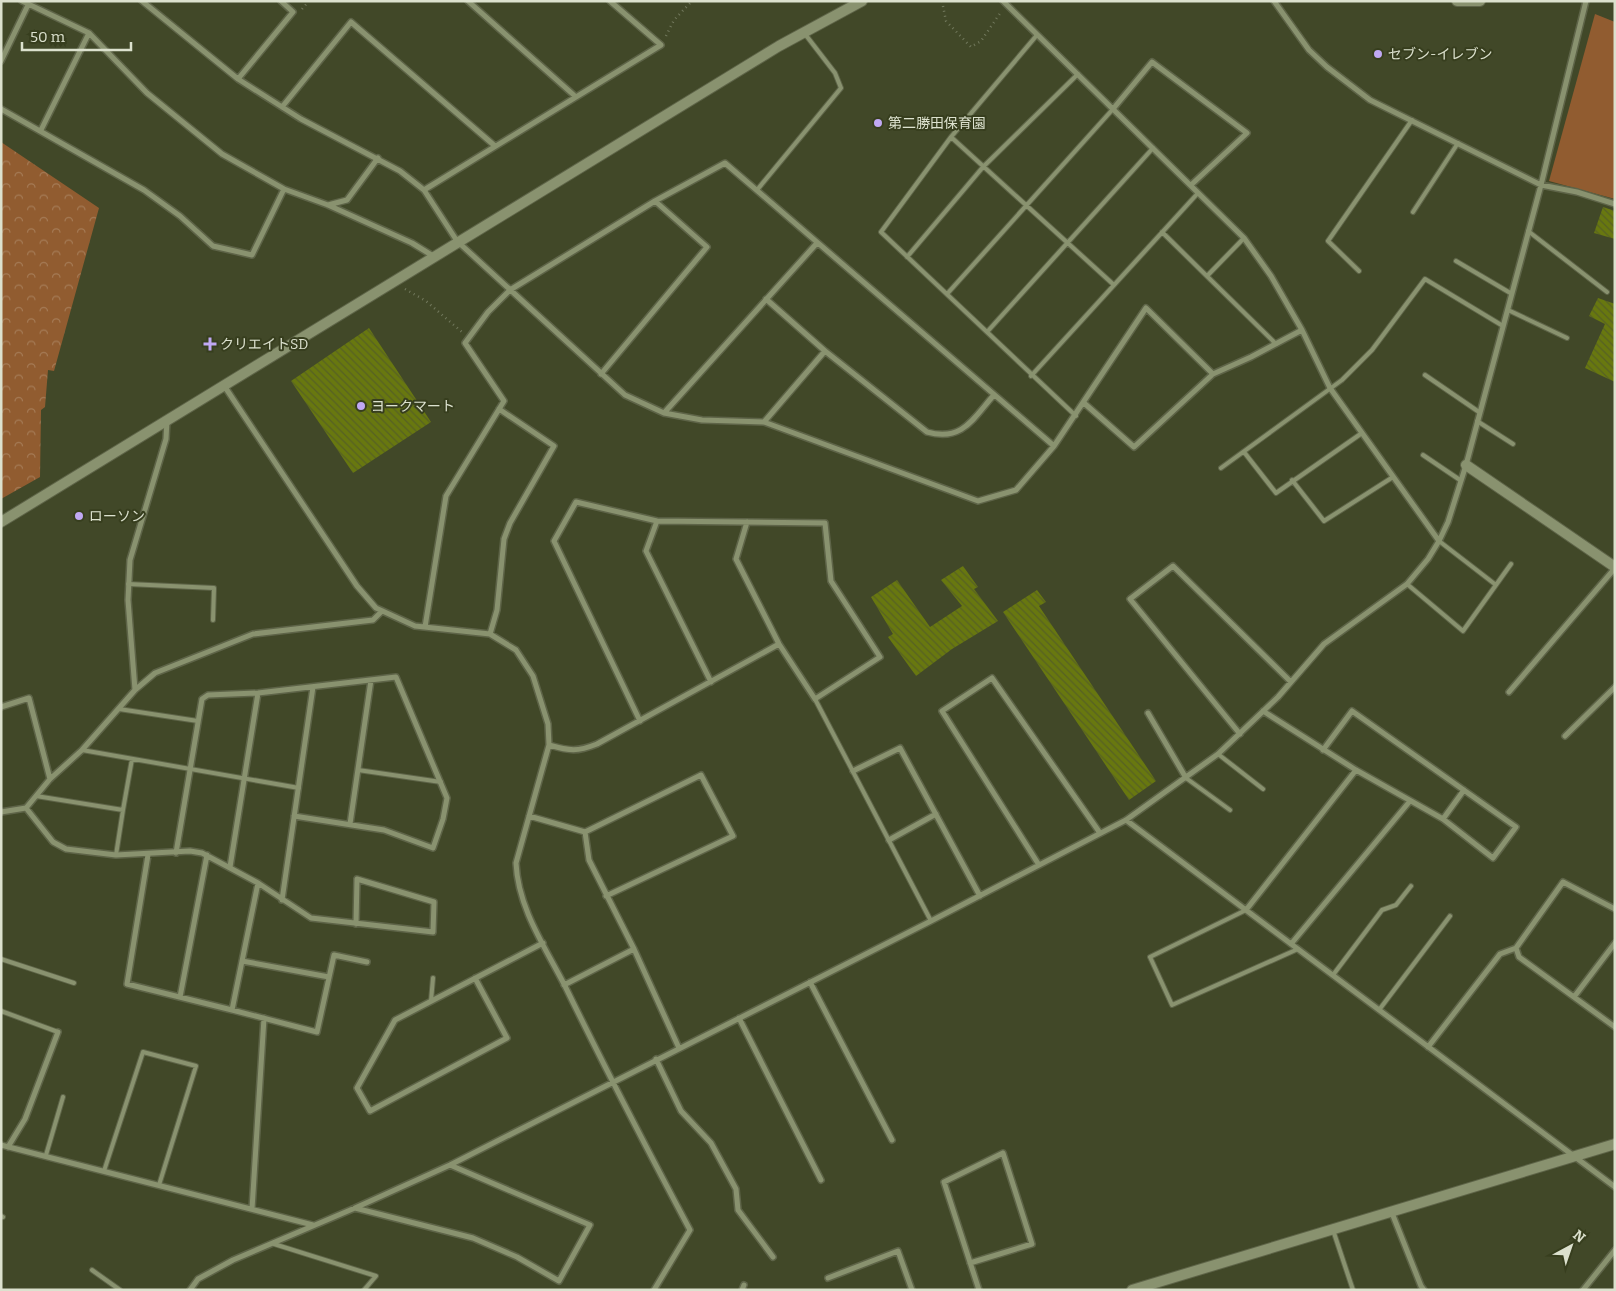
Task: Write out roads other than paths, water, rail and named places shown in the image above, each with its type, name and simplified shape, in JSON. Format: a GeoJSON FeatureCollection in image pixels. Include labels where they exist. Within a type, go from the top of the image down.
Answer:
{"type":"FeatureCollection","features":[{"type":"Feature","properties":{"kind":"street"},"geometry":{"type":"LineString","coordinates":[[22,1],[89,33],[147,92],[222,154],[284,189],[328,205],[412,243],[432,256]]}},
{"type":"Feature","properties":{"kind":"street"},"geometry":{"type":"LineString","coordinates":[[142,1],[238,79],[345,144],[378,158],[424,190],[457,242],[625,395],[664,413],[702,420],[764,422],[978,501],[1016,490],[1054,446],[1076,416],[1146,308],[1213,374]]}},
{"type":"Feature","properties":{"kind":"street"},"geometry":{"type":"LineString","coordinates":[[238,79],[293,12],[281,1]]}},
{"type":"Feature","properties":{"kind":"street"},"geometry":{"type":"LineString","coordinates":[[468,1],[576,97]]}},
{"type":"Feature","properties":{"kind":"street"},"geometry":{"type":"LineString","coordinates":[[424,190],[661,45],[610,1]]}},
{"type":"Feature","properties":{"kind":"street"},"geometry":{"type":"LineString","coordinates":[[1,522],[167,420],[225,387],[432,256],[779,46],[862,1]]}},
{"type":"Feature","properties":{"kind":"street"},"geometry":{"type":"LineString","coordinates":[[1274,1],[1298,37],[1327,67],[1370,100],[1458,142],[1541,186],[1577,192],[1615,204]]}},
{"type":"Feature","properties":{"kind":"street"},"geometry":{"type":"LineString","coordinates":[[1457,1],[1480,1]]}},
{"type":"Feature","properties":{"kind":"street"},"geometry":{"type":"LineString","coordinates":[[190,1290],[198,1279],[233,1260],[274,1244],[450,1164],[931,921],[1126,820],[1218,754],[1291,682],[1324,644],[1407,584],[1428,559],[1439,541],[1448,522],[1466,465],[1541,186],[1586,1]]}},
{"type":"Feature","properties":{"kind":"street"},"geometry":{"type":"LineString","coordinates":[[1004,3],[1079,74],[1244,238],[1271,276],[1302,330],[1330,388],[1439,541]]}},
{"type":"Feature","properties":{"kind":"street"},"geometry":{"type":"LineString","coordinates":[[1,61],[28,5]]}},
{"type":"Feature","properties":{"kind":"street"},"geometry":{"type":"LineString","coordinates":[[282,107],[351,22],[495,146]]}},
{"type":"Feature","properties":{"kind":"street"},"geometry":{"type":"LineString","coordinates":[[41,130],[89,33]]}},
{"type":"Feature","properties":{"kind":"street"},"geometry":{"type":"LineString","coordinates":[[1113,109],[1152,62],[1247,133],[1191,185]]}},
{"type":"Feature","properties":{"kind":"street"},"geometry":{"type":"LineString","coordinates":[[1,109],[144,190],[180,216],[213,246],[252,255],[284,189]]}},
{"type":"Feature","properties":{"kind":"street"},"geometry":{"type":"LineString","coordinates":[[328,205],[347,200],[378,158]]}},
{"type":"Feature","properties":{"kind":"street"},"geometry":{"type":"LineString","coordinates":[[425,627],[446,496],[504,401],[469,352],[465,343],[488,312],[510,290],[654,201],[725,163],[993,396],[1054,446]]}},
{"type":"Feature","properties":{"kind":"street"},"geometry":{"type":"LineString","coordinates":[[601,374],[706,247],[654,201]]}},
{"type":"Feature","properties":{"kind":"street"},"geometry":{"type":"LineString","coordinates":[[664,413],[817,243]]}},
{"type":"Feature","properties":{"kind":"street"},"geometry":{"type":"LineString","coordinates":[[766,299],[825,351],[926,432],[947,436],[957,433],[965,428],[993,396]]}},
{"type":"Feature","properties":{"kind":"street"},"geometry":{"type":"LineString","coordinates":[[1084,403],[1134,447],[1213,374],[1302,330]]}},
{"type":"Feature","properties":{"kind":"street"},"geometry":{"type":"LineString","coordinates":[[764,422],[825,351]]}},
{"type":"Feature","properties":{"kind":"street"},"geometry":{"type":"LineString","coordinates":[[225,387],[357,586],[376,608],[415,626],[490,634],[516,650],[530,669],[548,724],[549,745],[516,863],[517,877],[525,906],[611,1082],[690,1230],[654,1290]]}},
{"type":"Feature","properties":{"kind":"street"},"geometry":{"type":"LineString","coordinates":[[490,634],[497,610],[504,539],[510,522],[554,446],[500,409]]}},
{"type":"Feature","properties":{"kind":"street"},"geometry":{"type":"LineString","coordinates":[[135,690],[128,584],[130,560],[166,439],[167,420]]}},
{"type":"Feature","properties":{"kind":"street"},"geometry":{"type":"LineString","coordinates":[[1466,465],[1615,567],[1509,692]]}},
{"type":"Feature","properties":{"kind":"street"},"geometry":{"type":"LineString","coordinates":[[640,721],[554,541],[576,502],[657,521],[747,522],[824,523],[831,582],[880,657],[815,699],[779,644],[736,559],[747,522]]}},
{"type":"Feature","properties":{"kind":"street"},"geometry":{"type":"LineString","coordinates":[[657,521],[646,551],[711,682]]}},
{"type":"Feature","properties":{"kind":"street"},"geometry":{"type":"LineString","coordinates":[[1240,734],[1130,599],[1173,566],[1291,682]]}},
{"type":"Feature","properties":{"kind":"street"},"geometry":{"type":"LineString","coordinates":[[1,812],[26,808],[50,779],[82,750],[135,690],[155,673],[253,634],[373,620],[382,611]]}},
{"type":"Feature","properties":{"kind":"street"},"geometry":{"type":"LineString","coordinates":[[549,745],[580,751],[640,721],[779,644]]}},
{"type":"Feature","properties":{"kind":"street"},"geometry":{"type":"LineString","coordinates":[[176,853],[202,699],[208,695],[258,693],[396,677],[447,798],[443,819],[433,848],[384,830],[294,816]]}},
{"type":"Feature","properties":{"kind":"street"},"geometry":{"type":"LineString","coordinates":[[1039,865],[942,710],[992,678],[1100,833]]}},
{"type":"Feature","properties":{"kind":"street"},"geometry":{"type":"LineString","coordinates":[[350,824],[371,680]]}},
{"type":"Feature","properties":{"kind":"street"},"geometry":{"type":"LineString","coordinates":[[282,900],[313,687]]}},
{"type":"Feature","properties":{"kind":"street"},"geometry":{"type":"LineString","coordinates":[[1565,736],[1615,687]]}},
{"type":"Feature","properties":{"kind":"street"},"geometry":{"type":"LineString","coordinates":[[230,867],[258,693]]}},
{"type":"Feature","properties":{"kind":"street"},"geometry":{"type":"LineString","coordinates":[[1,708],[29,698],[50,779]]}},
{"type":"Feature","properties":{"kind":"street"},"geometry":{"type":"LineString","coordinates":[[1263,711],[1324,750],[1356,770],[1443,820],[1493,858],[1516,827],[1352,711],[1324,750]]}},
{"type":"Feature","properties":{"kind":"street"},"geometry":{"type":"LineString","coordinates":[[1148,713],[1186,778]]}},
{"type":"Feature","properties":{"kind":"street"},"geometry":{"type":"LineString","coordinates":[[853,771],[900,748],[980,896]]}},
{"type":"Feature","properties":{"kind":"street"},"geometry":{"type":"LineString","coordinates":[[1246,910],[1356,770]]}},
{"type":"Feature","properties":{"kind":"street"},"geometry":{"type":"LineString","coordinates":[[530,816],[585,832],[701,775],[733,836],[606,896]]}},
{"type":"Feature","properties":{"kind":"street"},"geometry":{"type":"LineString","coordinates":[[1443,820],[1464,790]]}},
{"type":"Feature","properties":{"kind":"street"},"geometry":{"type":"LineString","coordinates":[[1292,944],[1410,801]]}},
{"type":"Feature","properties":{"kind":"street"},"geometry":{"type":"LineString","coordinates":[[26,808],[53,842],[66,849],[116,855],[148,855],[190,851],[207,855],[258,883],[311,918],[356,924],[433,932],[434,902],[357,879],[356,924]]}},
{"type":"Feature","properties":{"kind":"street"},"geometry":{"type":"LineString","coordinates":[[889,840],[936,814]]}},
{"type":"Feature","properties":{"kind":"street"},"geometry":{"type":"LineString","coordinates":[[1126,820],[1615,1186]]}},
{"type":"Feature","properties":{"kind":"street"},"geometry":{"type":"LineString","coordinates":[[585,832],[588,860],[634,949],[678,1048]]}},
{"type":"Feature","properties":{"kind":"street"},"geometry":{"type":"LineString","coordinates":[[148,855],[127,984],[317,1032],[334,955],[367,962]]}},
{"type":"Feature","properties":{"kind":"street"},"geometry":{"type":"LineString","coordinates":[[180,997],[207,855]]}},
{"type":"Feature","properties":{"kind":"street"},"geometry":{"type":"LineString","coordinates":[[1428,1047],[1500,954],[1516,948],[1563,882],[1615,909]]}},
{"type":"Feature","properties":{"kind":"street"},"geometry":{"type":"LineString","coordinates":[[232,1010],[258,883]]}},
{"type":"Feature","properties":{"kind":"street"},"geometry":{"type":"LineString","coordinates":[[475,978],[507,1038],[370,1111],[357,1088],[395,1020],[475,978],[543,943]]}},
{"type":"Feature","properties":{"kind":"street"},"geometry":{"type":"LineString","coordinates":[[1574,997],[1615,943]]}},
{"type":"Feature","properties":{"kind":"street"},"geometry":{"type":"LineString","coordinates":[[1516,948],[1519,957],[1615,1027]]}},
{"type":"Feature","properties":{"kind":"street"},"geometry":{"type":"LineString","coordinates":[[564,985],[634,949]]}},
{"type":"Feature","properties":{"kind":"street"},"geometry":{"type":"LineString","coordinates":[[242,962],[329,977]]}},
{"type":"Feature","properties":{"kind":"street"},"geometry":{"type":"LineString","coordinates":[[810,982],[892,1140]]}},
{"type":"Feature","properties":{"kind":"street"},"geometry":{"type":"LineString","coordinates":[[252,1209],[264,1018]]}},
{"type":"Feature","properties":{"kind":"street"},"geometry":{"type":"LineString","coordinates":[[739,1018],[821,1180]]}},
{"type":"Feature","properties":{"kind":"street"},"geometry":{"type":"LineString","coordinates":[[8,1147],[25,1119],[58,1032]]}},
{"type":"Feature","properties":{"kind":"street"},"geometry":{"type":"LineString","coordinates":[[656,1059],[682,1111],[711,1143],[732,1181],[736,1189],[738,1210],[773,1256]]}},
{"type":"Feature","properties":{"kind":"street"},"geometry":{"type":"LineString","coordinates":[[1132,1290],[1392,1213],[1615,1144]]}},
{"type":"Feature","properties":{"kind":"street"},"geometry":{"type":"LineString","coordinates":[[1,1145],[313,1225]]}},
{"type":"Feature","properties":{"kind":"street"},"geometry":{"type":"LineString","coordinates":[[970,1263],[1032,1244],[1003,1153],[944,1182],[970,1263],[979,1290]]}},
{"type":"Feature","properties":{"kind":"street"},"geometry":{"type":"LineString","coordinates":[[355,1208],[473,1238],[517,1257],[560,1281],[590,1224],[450,1164]]}},
{"type":"Feature","properties":{"kind":"street"},"geometry":{"type":"LineString","coordinates":[[1392,1213],[1424,1290]]}},
{"type":"Feature","properties":{"kind":"street"},"geometry":{"type":"LineString","coordinates":[[1583,1290],[1615,1250]]}},
{"type":"Feature","properties":{"kind":"street"},"geometry":{"type":"LineString","coordinates":[[828,1278],[898,1251],[912,1290]]}},
{"type":"Feature","properties":{"kind":"lane"},"geometry":{"type":"LineString","coordinates":[[757,190],[841,88],[834,73],[804,33]]}},
{"type":"Feature","properties":{"kind":"lane"},"geometry":{"type":"LineString","coordinates":[[1037,35],[951,137],[881,232],[1031,376],[1076,416]]}},
{"type":"Feature","properties":{"kind":"lane"},"geometry":{"type":"LineString","coordinates":[[907,257],[984,167],[1079,74]]}},
{"type":"Feature","properties":{"kind":"lane"},"geometry":{"type":"LineString","coordinates":[[947,294],[1113,109]]}},
{"type":"Feature","properties":{"kind":"lane"},"geometry":{"type":"LineString","coordinates":[[1360,271],[1328,242],[1412,120]]}},
{"type":"Feature","properties":{"kind":"lane"},"geometry":{"type":"LineString","coordinates":[[951,137],[1114,285]]}},
{"type":"Feature","properties":{"kind":"lane"},"geometry":{"type":"LineString","coordinates":[[1413,212],[1458,142]]}},
{"type":"Feature","properties":{"kind":"lane"},"geometry":{"type":"LineString","coordinates":[[987,332],[1153,148]]}},
{"type":"Feature","properties":{"kind":"lane"},"geometry":{"type":"LineString","coordinates":[[1031,376],[1198,193]]}},
{"type":"Feature","properties":{"kind":"lane"},"geometry":{"type":"LineString","coordinates":[[1528,231],[1606,292]]}},
{"type":"Feature","properties":{"kind":"lane"},"geometry":{"type":"LineString","coordinates":[[1162,232],[1276,344]]}},
{"type":"Feature","properties":{"kind":"lane"},"geometry":{"type":"LineString","coordinates":[[1206,276],[1244,238]]}},
{"type":"Feature","properties":{"kind":"lane"},"geometry":{"type":"LineString","coordinates":[[1456,261],[1512,294]]}},
{"type":"Feature","properties":{"kind":"lane"},"geometry":{"type":"LineString","coordinates":[[1221,468],[1342,380],[1372,350],[1425,279],[1503,326]]}},
{"type":"Feature","properties":{"kind":"lane"},"geometry":{"type":"LineString","coordinates":[[1508,310],[1567,338]]}},
{"type":"Feature","properties":{"kind":"lane"},"geometry":{"type":"LineString","coordinates":[[1424,375],[1479,412]]}},
{"type":"Feature","properties":{"kind":"lane"},"geometry":{"type":"LineString","coordinates":[[1477,421],[1513,444]]}},
{"type":"Feature","properties":{"kind":"lane"},"geometry":{"type":"LineString","coordinates":[[1244,452],[1276,493],[1292,480],[1362,433]]}},
{"type":"Feature","properties":{"kind":"lane"},"geometry":{"type":"LineString","coordinates":[[1423,455],[1460,480]]}},
{"type":"Feature","properties":{"kind":"lane"},"geometry":{"type":"LineString","coordinates":[[1292,480],[1324,521],[1393,477]]}},
{"type":"Feature","properties":{"kind":"lane"},"geometry":{"type":"LineString","coordinates":[[1439,541],[1496,585]]}},
{"type":"Feature","properties":{"kind":"lane"},"geometry":{"type":"LineString","coordinates":[[1407,584],[1463,631],[1511,564]]}},
{"type":"Feature","properties":{"kind":"lane"},"geometry":{"type":"LineString","coordinates":[[128,584],[214,588],[213,620]]}},
{"type":"Feature","properties":{"kind":"lane"},"geometry":{"type":"LineString","coordinates":[[815,699],[931,921]]}},
{"type":"Feature","properties":{"kind":"lane"},"geometry":{"type":"LineString","coordinates":[[119,709],[198,721]]}},
{"type":"Feature","properties":{"kind":"lane"},"geometry":{"type":"LineString","coordinates":[[82,750],[244,780],[299,788]]}},
{"type":"Feature","properties":{"kind":"lane"},"geometry":{"type":"LineString","coordinates":[[1218,754],[1263,789]]}},
{"type":"Feature","properties":{"kind":"lane"},"geometry":{"type":"LineString","coordinates":[[116,855],[132,759]]}},
{"type":"Feature","properties":{"kind":"lane"},"geometry":{"type":"LineString","coordinates":[[358,770],[441,782]]}},
{"type":"Feature","properties":{"kind":"lane"},"geometry":{"type":"LineString","coordinates":[[1186,778],[1230,810]]}},
{"type":"Feature","properties":{"kind":"lane"},"geometry":{"type":"LineString","coordinates":[[36,796],[123,810]]}},
{"type":"Feature","properties":{"kind":"lane"},"geometry":{"type":"LineString","coordinates":[[1332,975],[1382,910],[1396,905],[1411,886]]}},
{"type":"Feature","properties":{"kind":"lane"},"geometry":{"type":"LineString","coordinates":[[1246,910],[1150,957],[1172,1005],[1298,949]]}},
{"type":"Feature","properties":{"kind":"lane"},"geometry":{"type":"LineString","coordinates":[[1380,1010],[1450,916]]}},
{"type":"Feature","properties":{"kind":"lane"},"geometry":{"type":"LineString","coordinates":[[1,959],[74,983]]}},
{"type":"Feature","properties":{"kind":"lane"},"geometry":{"type":"LineString","coordinates":[[431,1001],[433,978]]}},
{"type":"Feature","properties":{"kind":"lane"},"geometry":{"type":"LineString","coordinates":[[1,1011],[58,1032]]}},
{"type":"Feature","properties":{"kind":"lane"},"geometry":{"type":"LineString","coordinates":[[104,1170],[143,1052],[196,1066],[159,1185]]}},
{"type":"Feature","properties":{"kind":"lane"},"geometry":{"type":"LineString","coordinates":[[46,1155],[63,1097]]}},
{"type":"Feature","properties":{"kind":"lane"},"geometry":{"type":"LineString","coordinates":[[1333,1230],[1353,1290]]}},
{"type":"Feature","properties":{"kind":"lane"},"geometry":{"type":"LineString","coordinates":[[274,1244],[376,1276],[364,1290]]}},
{"type":"Feature","properties":{"kind":"lane"},"geometry":{"type":"LineString","coordinates":[[92,1270],[120,1290]]}},
{"type":"Feature","properties":{"kind":"place","name":"セブン-イレブン"},"geometry":{"type":"Point","coordinates":[1378,54]}},
{"type":"Feature","properties":{"kind":"place","name":"第二勝田保育園"},"geometry":{"type":"Point","coordinates":[878,123]}},
{"type":"Feature","properties":{"kind":"place","name":"クリエイトSD"},"geometry":{"type":"Point","coordinates":[210,344]}},
{"type":"Feature","properties":{"kind":"place","name":"ヨークマート"},"geometry":{"type":"Point","coordinates":[361,406]}},
{"type":"Feature","properties":{"kind":"place","name":"ローソン"},"geometry":{"type":"Point","coordinates":[79,516]}}]}
